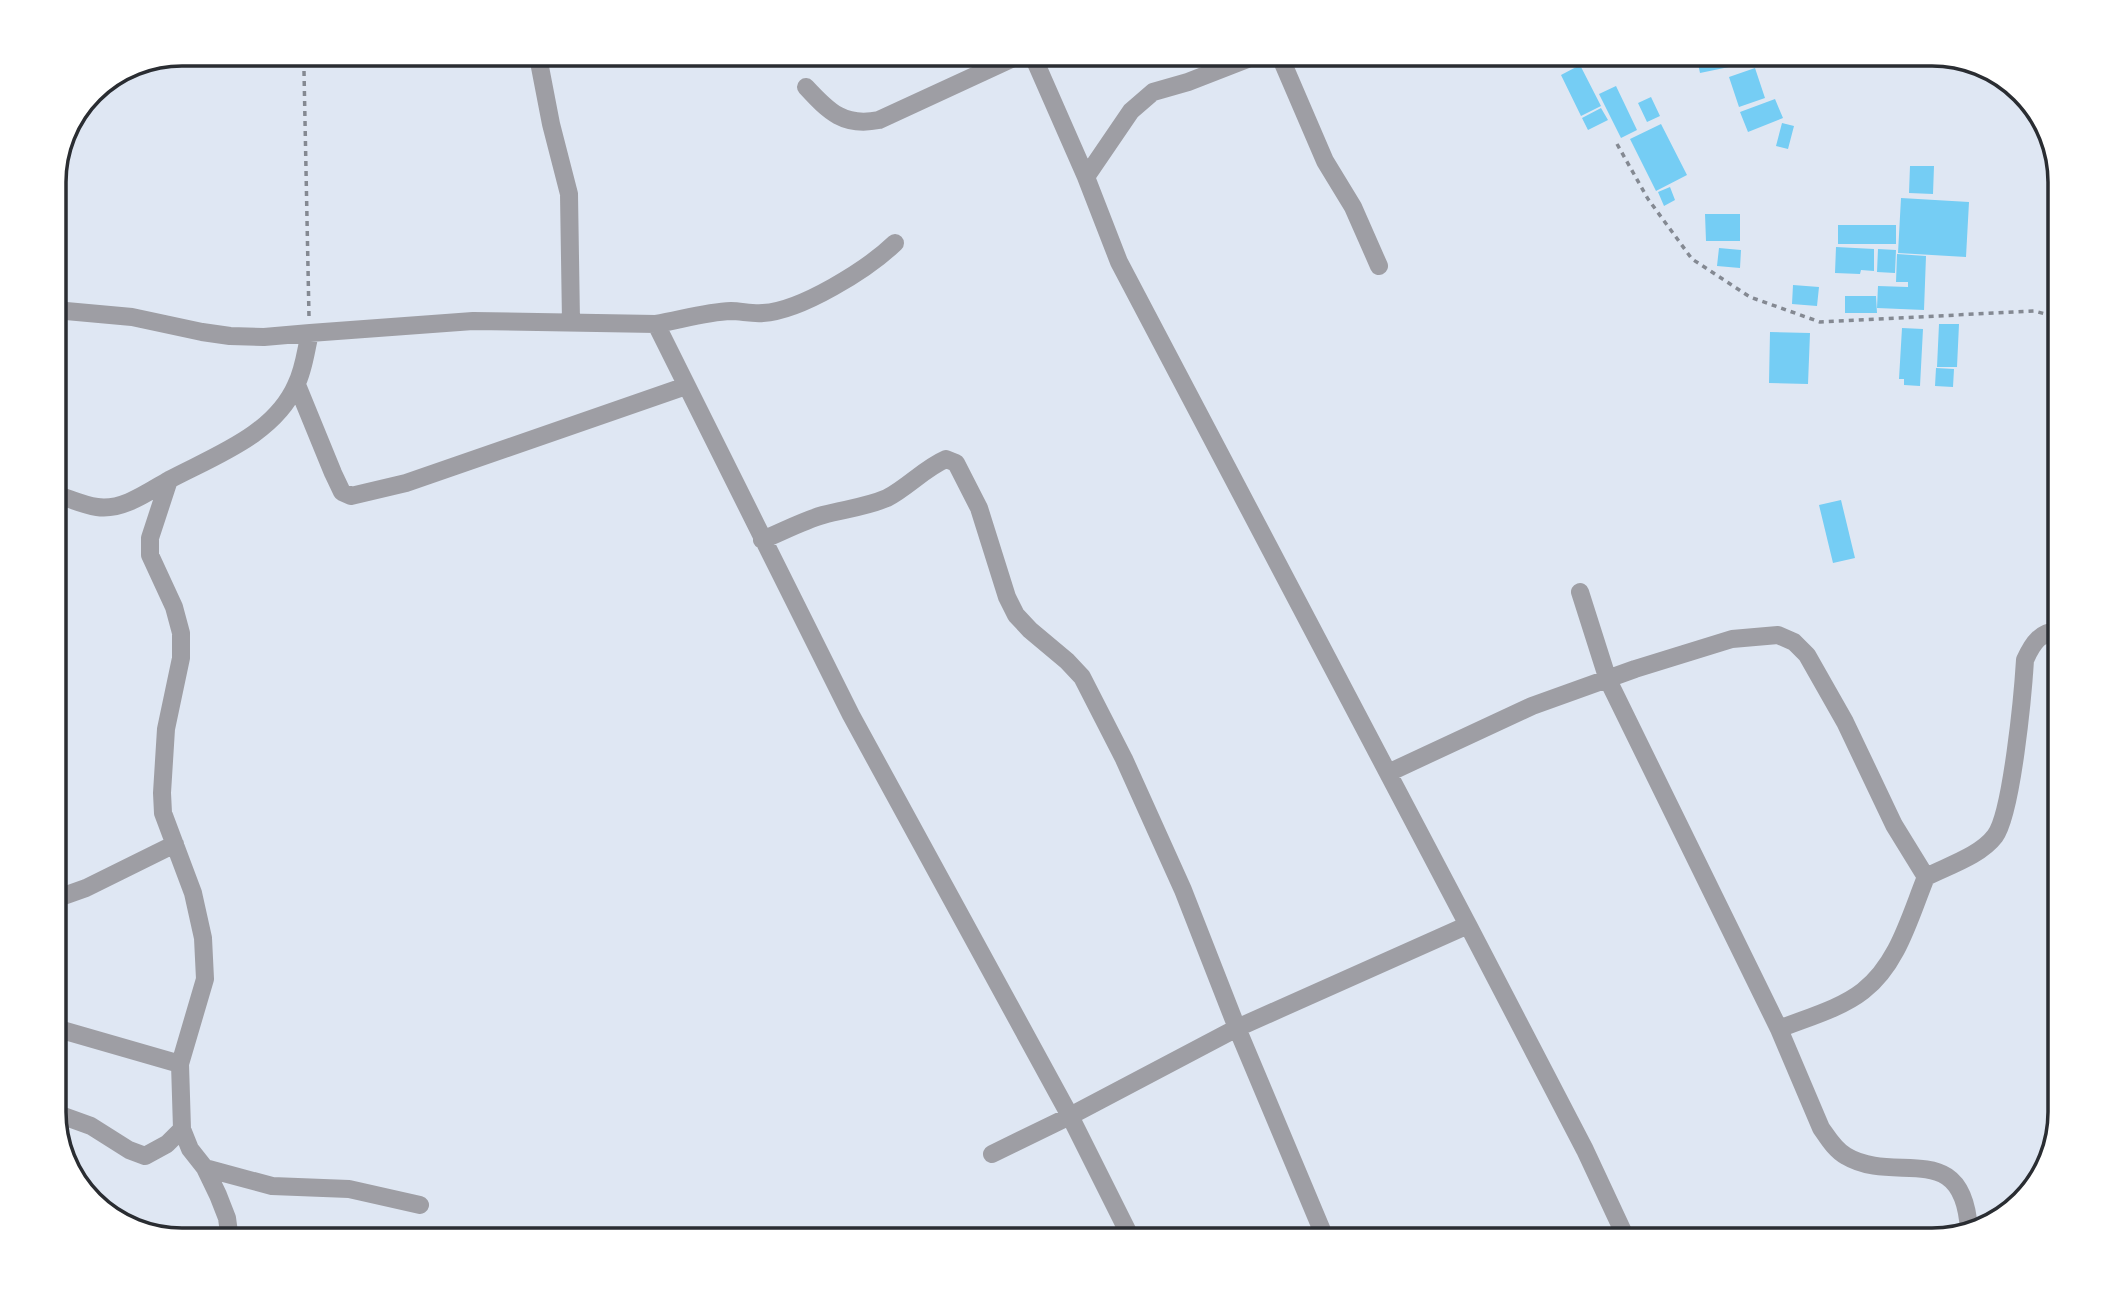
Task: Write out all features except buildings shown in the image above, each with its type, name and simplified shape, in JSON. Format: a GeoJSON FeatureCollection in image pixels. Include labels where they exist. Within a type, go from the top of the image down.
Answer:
{"type":"FeatureCollection","features":[{"type":"Feature","properties":{"kind":"street"},"geometry":{"type":"LineString","coordinates":[[540,66],[551,124],[569,194],[571,321]]}},
{"type":"Feature","properties":{"kind":"street"},"geometry":{"type":"LineString","coordinates":[[806,87],[825,108],[860,124],[879,120],[996,66]]}},
{"type":"Feature","properties":{"kind":"street"},"geometry":{"type":"LineString","coordinates":[[1037,66],[1086,177],[1119,262],[1586,1150],[1622,1228]]}},
{"type":"Feature","properties":{"kind":"street"},"geometry":{"type":"LineString","coordinates":[[1086,177],[1131,111],[1153,92],[1229,66]]}},
{"type":"Feature","properties":{"kind":"street"},"geometry":{"type":"LineString","coordinates":[[1284,66],[1325,161],[1353,207],[1379,266]]}},
{"type":"Feature","properties":{"kind":"street"},"geometry":{"type":"LineString","coordinates":[[67,311],[132,317],[230,336],[264,337],[473,321],[656,324],[729,311],[763,313],[782,309],[827,290],[857,273],[895,243]]}},
{"type":"Feature","properties":{"kind":"street"},"geometry":{"type":"LineString","coordinates":[[656,324],[851,715],[1070,1116],[1126,1228]]}},
{"type":"Feature","properties":{"kind":"street"},"geometry":{"type":"LineString","coordinates":[[67,498],[97,507],[113,507],[130,501],[255,433],[278,413],[297,385],[310,333]]}},
{"type":"Feature","properties":{"kind":"street"},"geometry":{"type":"LineString","coordinates":[[297,385],[342,492],[351,496],[406,483],[686,386]]}},
{"type":"Feature","properties":{"kind":"street"},"geometry":{"type":"LineString","coordinates":[[762,540],[822,515],[858,508],[887,497],[946,459],[956,463],[979,508],[1007,597],[1016,615],[1067,660],[1082,677],[1124,759],[1183,890],[1237,1028],[1321,1228]]}},
{"type":"Feature","properties":{"kind":"street"},"geometry":{"type":"LineString","coordinates":[[169,480],[150,538],[150,555],[174,607],[181,633],[181,658],[166,729],[163,813],[193,893],[203,938],[205,979],[180,1064],[182,1129],[190,1149],[205,1168],[227,1218],[228,1228]]}},
{"type":"Feature","properties":{"kind":"street"},"geometry":{"type":"LineString","coordinates":[[1580,592],[1608,680],[1779,1029],[1821,1128],[1845,1156],[1866,1164],[1938,1171],[1951,1179],[1962,1195],[1967,1222]]}},
{"type":"Feature","properties":{"kind":"street"},"geometry":{"type":"LineString","coordinates":[[1779,1029],[1839,1005],[1862,992],[1877,978],[1902,937],[1926,877],[1982,848],[1995,836],[2006,810],[2025,660],[2032,644],[2048,631]]}},
{"type":"Feature","properties":{"kind":"street"},"geometry":{"type":"LineString","coordinates":[[1388,774],[1532,706],[1732,639],[1778,635],[1794,642],[1807,655],[1844,722],[1894,825],[1926,877]]}},
{"type":"Feature","properties":{"kind":"street"},"geometry":{"type":"LineString","coordinates":[[67,895],[86,888],[175,844]]}},
{"type":"Feature","properties":{"kind":"street"},"geometry":{"type":"LineString","coordinates":[[992,1154],[1237,1028],[1468,925]]}},
{"type":"Feature","properties":{"kind":"street"},"geometry":{"type":"LineString","coordinates":[[67,1032],[180,1064]]}},
{"type":"Feature","properties":{"kind":"street"},"geometry":{"type":"LineString","coordinates":[[67,1118],[91,1126],[129,1150],[145,1156],[167,1143],[182,1129]]}},
{"type":"Feature","properties":{"kind":"street"},"geometry":{"type":"LineString","coordinates":[[205,1168],[272,1186],[349,1189],[420,1205]]}},
{"type":"Feature","properties":{"kind":"path"},"geometry":{"type":"LineString","coordinates":[[304,71],[310,333]]}},
{"type":"Feature","properties":{"kind":"path"},"geometry":{"type":"LineString","coordinates":[[1617,144],[1648,199],[1692,259],[1750,297],[1820,322],[2034,311],[2048,315]]}}]}
